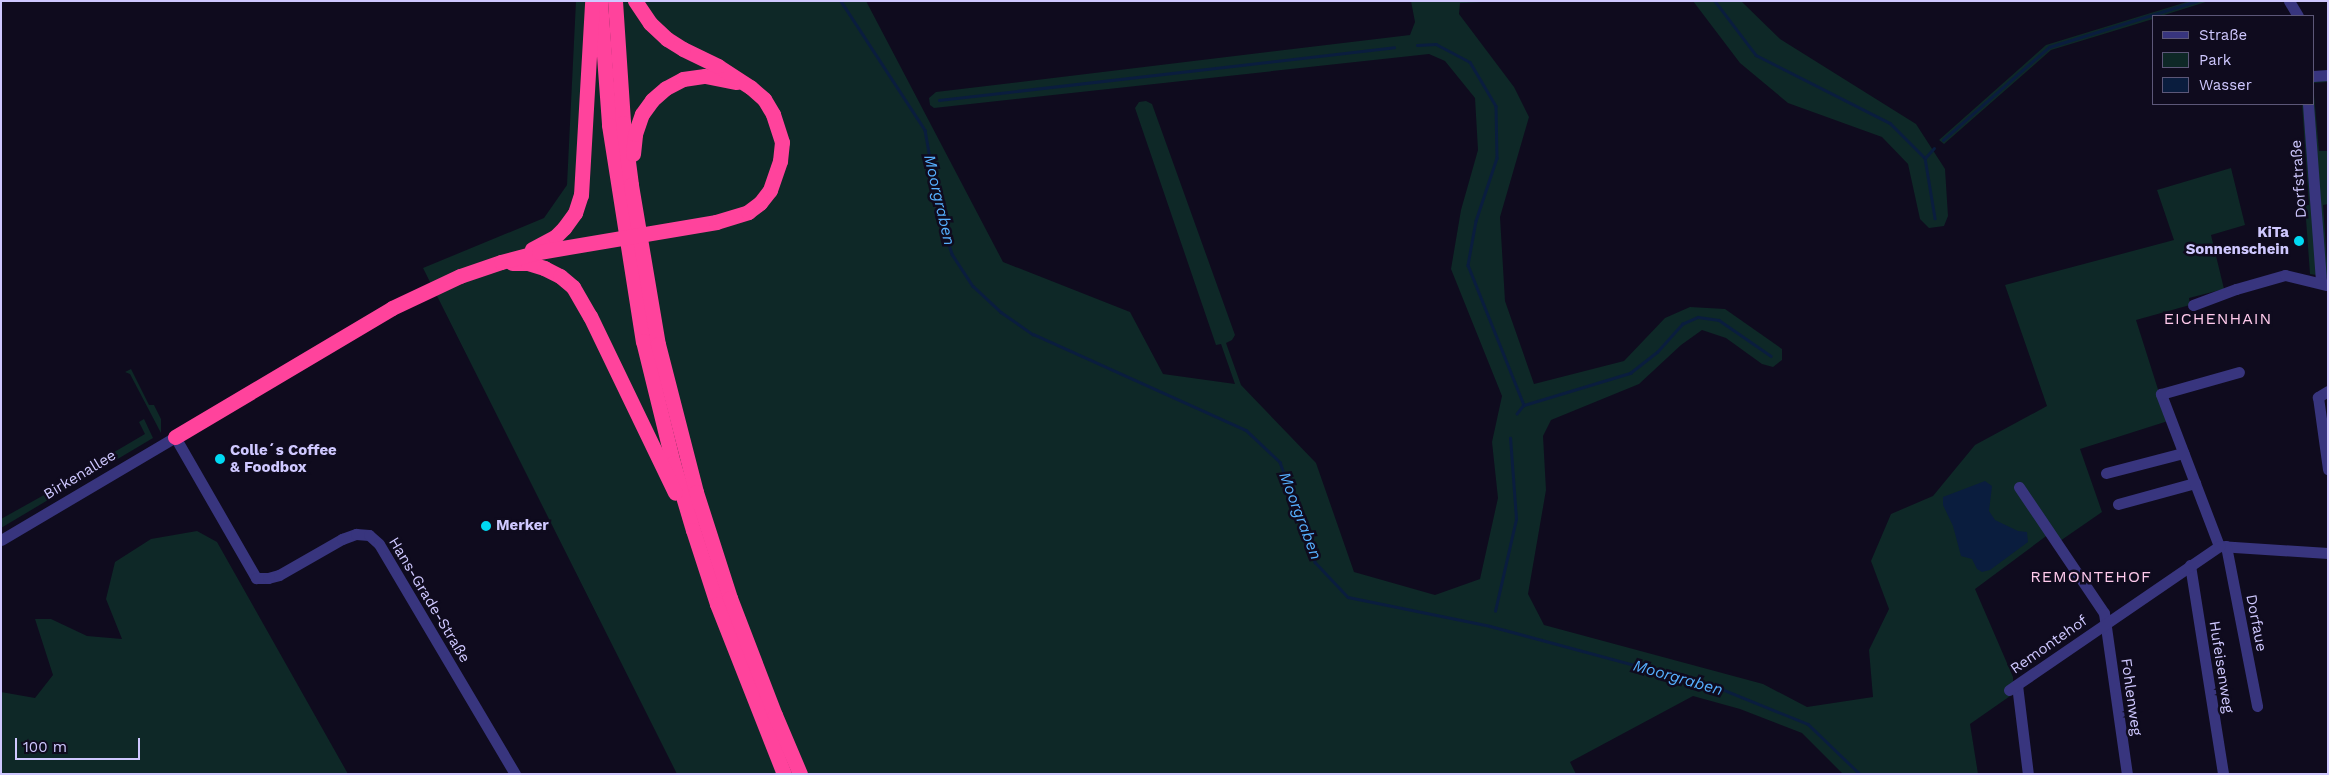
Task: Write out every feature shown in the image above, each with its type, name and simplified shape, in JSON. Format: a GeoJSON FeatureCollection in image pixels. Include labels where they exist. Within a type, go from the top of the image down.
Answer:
{"type":"FeatureCollection","features":[{"type":"Feature","properties":{"kind":"highway"},"geometry":{"type":"LineString","coordinates":[[175,437],[392,308],[439,285],[501,262],[555,237],[575,213],[581,195],[592,1]]}},
{"type":"Feature","properties":{"kind":"highway"},"geometry":{"type":"LineString","coordinates":[[600,1],[609,125],[643,341],[693,530],[717,604],[784,774]]}},
{"type":"Feature","properties":{"kind":"highway"},"geometry":{"type":"LineString","coordinates":[[615,1],[624,123],[631,185],[658,344],[696,492],[730,598],[800,774]]}},
{"type":"Feature","properties":{"kind":"highway"},"geometry":{"type":"LineString","coordinates":[[501,262],[733,218],[760,203],[770,190],[780,161],[782,142],[773,114],[764,99],[750,87],[718,66],[667,39],[650,23],[635,1]]}},
{"type":"Feature","properties":{"kind":"highway"},"geometry":{"type":"LineString","coordinates":[[631,185],[635,134],[642,114],[652,100],[666,88],[683,80],[705,76],[723,78],[750,87]]}},
{"type":"Feature","properties":{"kind":"highway"},"geometry":{"type":"LineString","coordinates":[[501,262],[528,263],[544,268],[560,276],[573,287],[590,316],[693,530]]}},
{"type":"Feature","properties":{"kind":"street"},"geometry":{"type":"LineString","coordinates":[[2289,1],[2297,15]]}},
{"type":"Feature","properties":{"kind":"street"},"geometry":{"type":"LineString","coordinates":[[2314,76],[2328,76]]}},
{"type":"Feature","properties":{"kind":"street","name":"Dorfstraße"},"geometry":{"type":"LineString","coordinates":[[2308,105],[2324,284]]}},
{"type":"Feature","properties":{"kind":"street"},"geometry":{"type":"LineString","coordinates":[[2194,305],[2236,289],[2285,275],[2324,284]]}},
{"type":"Feature","properties":{"kind":"street","name":"Dorfaue"},"geometry":{"type":"LineString","coordinates":[[2239,372],[2161,394],[2195,483],[2222,546],[2257,706]]}},
{"type":"Feature","properties":{"kind":"street"},"geometry":{"type":"LineString","coordinates":[[2328,390],[2318,397],[2328,469]]}},
{"type":"Feature","properties":{"kind":"street","name":"Birkenallee"},"geometry":{"type":"LineString","coordinates":[[1,540],[175,437]]}},
{"type":"Feature","properties":{"kind":"street","name":"Hans-Grade-Straße"},"geometry":{"type":"LineString","coordinates":[[175,437],[256,578],[280,575],[342,539],[356,534],[369,536],[379,544],[515,774]]}},
{"type":"Feature","properties":{"kind":"street"},"geometry":{"type":"LineString","coordinates":[[2106,473],[2183,453]]}},
{"type":"Feature","properties":{"kind":"street"},"geometry":{"type":"LineString","coordinates":[[2118,504],[2195,483]]}},
{"type":"Feature","properties":{"kind":"street","name":"Remontehof"},"geometry":{"type":"LineString","coordinates":[[2019,487],[2104,612],[2105,624]]}},
{"type":"Feature","properties":{"kind":"street"},"geometry":{"type":"LineString","coordinates":[[2222,546],[2328,553]]}},
{"type":"Feature","properties":{"kind":"street","name":"Remontehof"},"geometry":{"type":"LineString","coordinates":[[2028,774],[2013,688],[2222,546]]}},
{"type":"Feature","properties":{"kind":"street","name":"Hufeisenweg"},"geometry":{"type":"LineString","coordinates":[[2190,566],[2223,774]]}},
{"type":"Feature","properties":{"kind":"street","name":"Fohlenweg"},"geometry":{"type":"LineString","coordinates":[[2105,624],[2126,774]]}},
{"type":"Feature","properties":{"kind":"green space"},"geometry":{"type":"Polygon","coordinates":[[[576,1],[866,1],[1003,262],[1130,312],[1163,374],[1235,384],[1221,344],[1216,345],[1135,108],[1139,102],[1146,101],[1152,104],[1235,335],[1232,340],[1226,343],[1241,385],[1316,463],[1354,572],[1435,595],[1480,579],[1498,498],[1492,442],[1502,396],[1451,269],[1461,210],[1478,150],[1475,98],[1445,61],[1429,54],[934,108],[930,105],[929,98],[936,92],[1410,35],[1415,22],[1411,1],[1507,1],[1460,3],[1459,14],[1514,87],[1529,117],[1500,217],[1505,301],[1534,384],[1624,361],[1665,318],[1690,307],[1725,309],[1782,349],[1782,360],[1773,367],[1762,364],[1726,338],[1702,330],[1681,345],[1639,384],[1551,420],[1543,436],[1546,490],[1528,594],[1544,625],[1763,684],[1807,707],[1873,697],[1869,650],[1889,609],[1871,561],[1891,514],[1933,496],[1975,445],[2047,406],[2005,285],[2174,240],[2157,190],[2231,168],[2245,225],[2211,235],[2224,289],[2189,298],[2190,305],[2136,320],[2168,421],[2080,449],[2102,512],[2060,541],[2053,531],[1975,589],[2013,677],[2013,694],[1970,724],[1978,774],[1843,774],[1802,733],[1740,709],[1693,696],[1570,762],[1576,774],[677,774],[423,268],[544,218],[567,185],[576,1]]]}},
{"type":"Feature","properties":{"kind":"green space"},"geometry":{"type":"Polygon","coordinates":[[[1693,1],[1741,1],[1780,39],[1916,124],[1945,169],[1948,216],[1944,226],[1929,228],[1920,219],[1908,164],[1882,137],[1788,103],[1740,63],[1693,1]]]}},
{"type":"Feature","properties":{"kind":"green space"},"geometry":{"type":"Polygon","coordinates":[[[2190,1],[2209,1],[2164,15],[2152,15],[2152,19],[2051,50],[1944,144],[1939,140],[2046,45],[2190,1]]]}},
{"type":"Feature","properties":{"kind":"green space"},"geometry":{"type":"Polygon","coordinates":[[[2328,72],[2328,82],[2314,83],[2314,73],[2328,72]]]}},
{"type":"Feature","properties":{"kind":"green space"},"geometry":{"type":"Polygon","coordinates":[[[2314,94],[2319,151],[2328,151],[2328,204],[2323,205],[2328,277],[2310,274],[2305,205],[2309,205],[2302,105],[2314,105],[2314,94]]]}},
{"type":"Feature","properties":{"kind":"green space"},"geometry":{"type":"Polygon","coordinates":[[[131,369],[149,405],[154,405],[161,419],[161,433],[130,374],[125,372],[131,369]]]}},
{"type":"Feature","properties":{"kind":"green space"},"geometry":{"type":"Polygon","coordinates":[[[144,419],[153,438],[57,495],[54,489],[145,434],[139,422],[144,419]]]}},
{"type":"Feature","properties":{"kind":"green space"},"geometry":{"type":"Polygon","coordinates":[[[44,495],[48,500],[1,528],[1,519],[44,495]]]}},
{"type":"Feature","properties":{"kind":"green space"},"geometry":{"type":"Polygon","coordinates":[[[197,531],[217,542],[348,774],[1,774],[1,692],[35,698],[53,675],[35,619],[51,619],[87,636],[122,639],[106,599],[115,562],[151,539],[197,531]]]}},
{"type":"Feature","properties":{"kind":"water"},"geometry":{"type":"Polygon","coordinates":[[[1985,481],[1992,486],[1989,511],[1995,520],[2018,531],[2027,532],[2028,542],[1990,570],[1982,572],[1977,569],[1972,559],[1961,556],[1953,526],[1943,505],[1943,497],[1985,481]]]}},
{"type":"Feature","properties":{"kind":"waterway","name":"Moorgraben"},"geometry":{"type":"LineString","coordinates":[[841,1],[925,130],[941,220],[952,254],[973,286],[1001,312],[1033,334],[1246,430],[1280,462],[1315,562],[1348,597],[1490,626],[1719,688],[1808,724],[1860,774]]}},
{"type":"Feature","properties":{"kind":"waterway"},"geometry":{"type":"LineString","coordinates":[[1715,1],[1756,55],[1890,123],[1925,158],[1935,218]]}},
{"type":"Feature","properties":{"kind":"waterway"},"geometry":{"type":"LineString","coordinates":[[1943,140],[2049,47],[2197,1]]}},
{"type":"Feature","properties":{"kind":"waterway"},"geometry":{"type":"LineString","coordinates":[[1417,45],[1436,44],[1470,62],[1496,106],[1497,158],[1476,221],[1468,265],[1524,405],[1517,414]]}},
{"type":"Feature","properties":{"kind":"waterway"},"geometry":{"type":"LineString","coordinates":[[939,100],[1394,47]]}},
{"type":"Feature","properties":{"kind":"waterway"},"geometry":{"type":"LineString","coordinates":[[1925,158],[1934,148]]}},
{"type":"Feature","properties":{"kind":"waterway"},"geometry":{"type":"LineString","coordinates":[[1524,405],[1630,373],[1657,352],[1682,324],[1698,317],[1719,320],[1771,356]]}},
{"type":"Feature","properties":{"kind":"waterway"},"geometry":{"type":"LineString","coordinates":[[1495,611],[1516,519],[1510,438]]}},
{"type":"Feature","properties":{"kind":"place","name":"KiTa Sonnenschein"},"geometry":{"type":"Point","coordinates":[2299,241]}},
{"type":"Feature","properties":{"kind":"place","name":"Colle´s Coffee & Foodbox"},"geometry":{"type":"Point","coordinates":[220,459]}},
{"type":"Feature","properties":{"kind":"place","name":"Merker"},"geometry":{"type":"Point","coordinates":[486,526]}},
{"type":"Feature","properties":{"kind":"district","name":"EICHENHAIN"},"geometry":{"type":"Point","coordinates":[2218,319]}},
{"type":"Feature","properties":{"kind":"district","name":"REMONTEHOF"},"geometry":{"type":"Point","coordinates":[2091,577]}}]}
